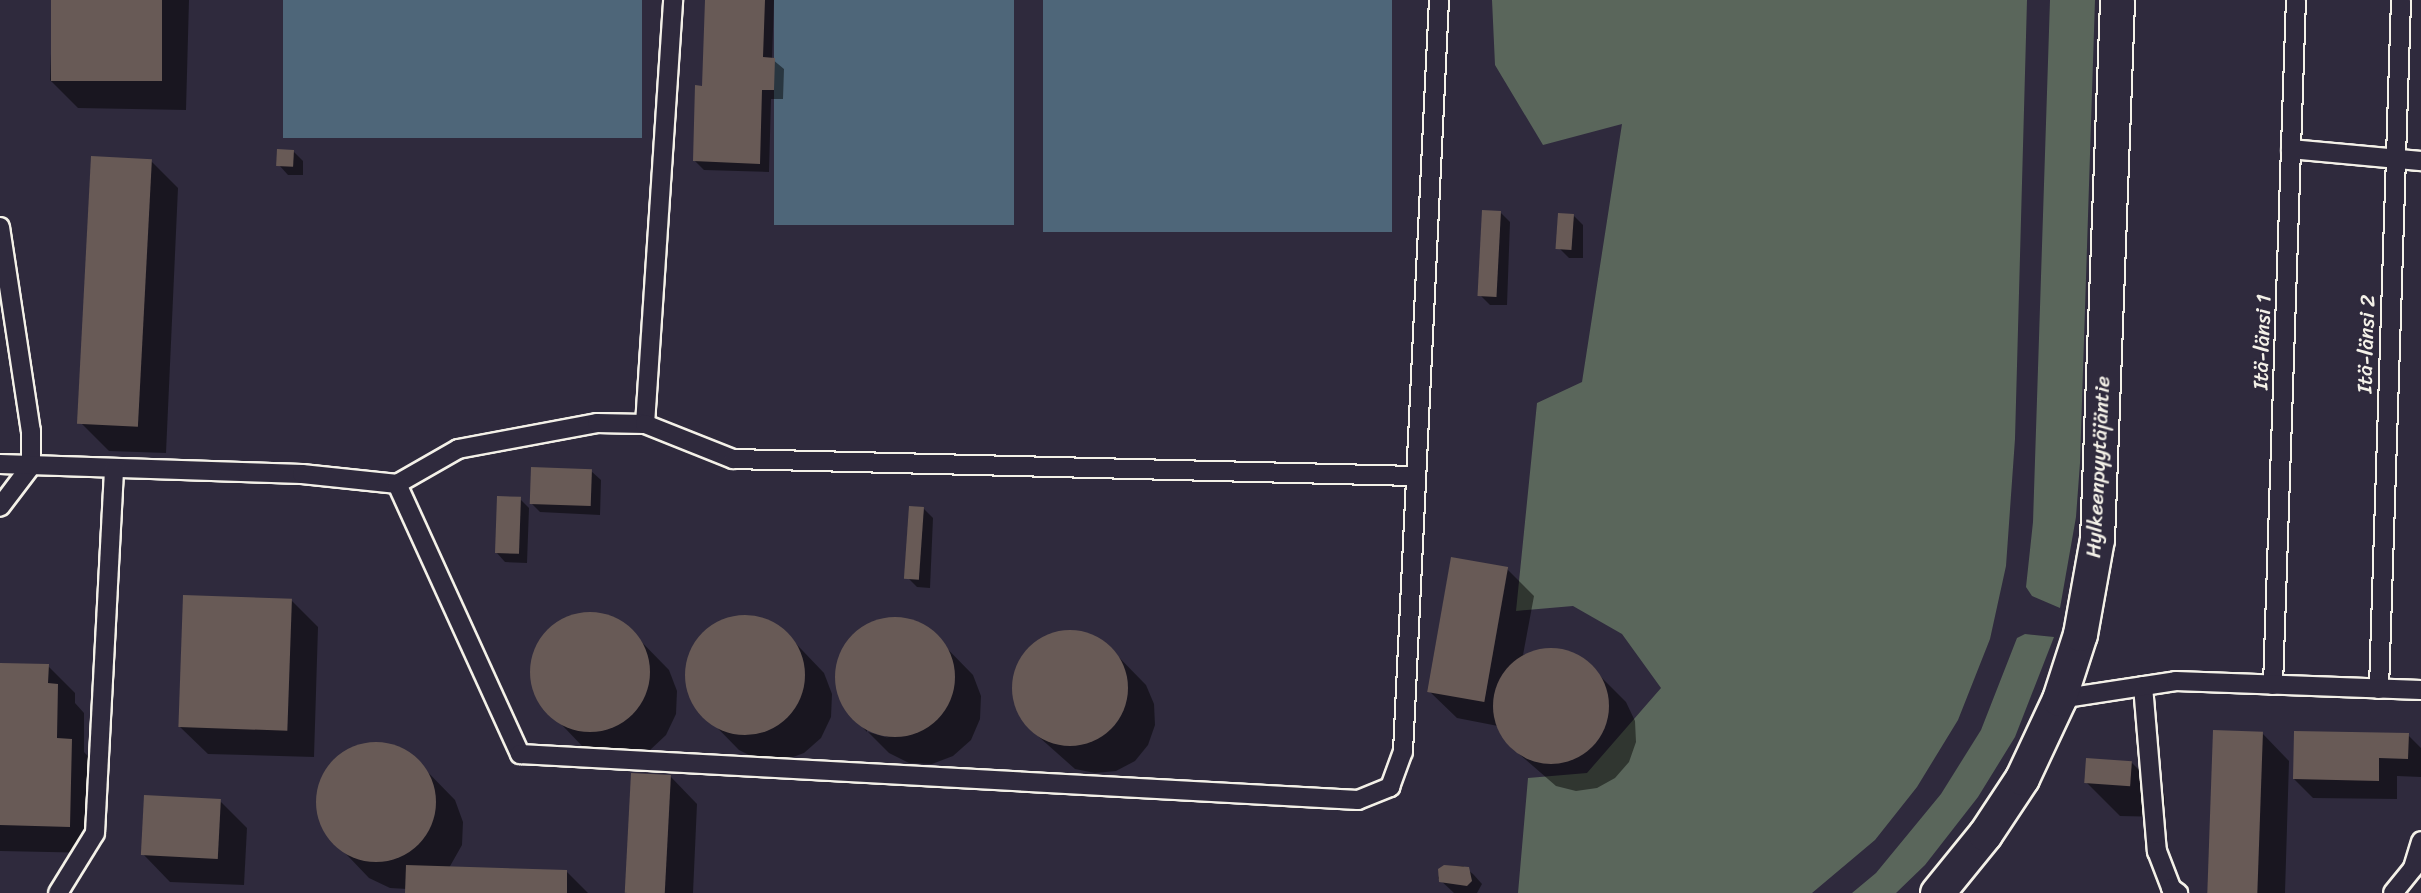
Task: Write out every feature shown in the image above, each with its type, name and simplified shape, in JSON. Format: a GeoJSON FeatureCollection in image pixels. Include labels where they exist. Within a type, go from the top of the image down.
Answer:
{"type":"FeatureCollection","features":[{"type":"Feature","properties":{"kind":"street","name":"Hylkeenpyytäjäntie"},"geometry":{"type":"LineString","coordinates":[[1937,893],[1985,834],[2021,778],[2059,699],[2080,634],[2097,539],[2117,0]]}},
{"type":"Feature","properties":{"kind":"lane"},"geometry":{"type":"LineString","coordinates":[[645,425],[673,0]]}},
{"type":"Feature","properties":{"kind":"lane"},"geometry":{"type":"LineString","coordinates":[[397,484],[520,754],[1358,800],[1390,787],[1403,752],[1439,0]]}},
{"type":"Feature","properties":{"kind":"lane","name":"Itä-länsi 1"},"geometry":{"type":"LineString","coordinates":[[2273,685],[2296,0]]}},
{"type":"Feature","properties":{"kind":"lane","name":"Itä-länsi 2"},"geometry":{"type":"LineString","coordinates":[[2379,689],[2401,0]]}},
{"type":"Feature","properties":{"kind":"lane"},"geometry":{"type":"LineString","coordinates":[[2291,149],[2421,162]]}},
{"type":"Feature","properties":{"kind":"lane"},"geometry":{"type":"LineString","coordinates":[[0,227],[31,431],[31,466],[0,507]]}},
{"type":"Feature","properties":{"kind":"lane"},"geometry":{"type":"LineString","coordinates":[[0,464],[302,474],[397,484],[458,449],[597,423],[645,425],[733,459],[1415,476]]}},
{"type":"Feature","properties":{"kind":"lane"},"geometry":{"type":"LineString","coordinates":[[58,893],[95,833],[114,468]]}},
{"type":"Feature","properties":{"kind":"lane"},"geometry":{"type":"LineString","coordinates":[[2059,699],[2176,681],[2421,690]]}},
{"type":"Feature","properties":{"kind":"lane"},"geometry":{"type":"LineString","coordinates":[[2143,686],[2157,851],[2178,893]]}},
{"type":"Feature","properties":{"kind":"lane"},"geometry":{"type":"LineString","coordinates":[[2393,893],[2413,868],[2421,841]]}},
{"type":"Feature","properties":{"kind":"green space"},"geometry":{"type":"Polygon","coordinates":[[[1492,0],[2027,0],[2015,439],[2006,566],[1990,639],[1958,720],[1917,787],[1875,840],[1812,893],[1518,893],[1528,778],[1587,773],[1661,688],[1622,634],[1573,606],[1516,611],[1537,403],[1582,382],[1622,124],[1543,145],[1495,65],[1492,0]]]}},
{"type":"Feature","properties":{"kind":"green space"},"geometry":{"type":"Polygon","coordinates":[[[2050,0],[2095,0],[2080,463],[2076,517],[2060,608],[2032,596],[2026,587],[2033,522],[2050,0]]]}},
{"type":"Feature","properties":{"kind":"green space"},"geometry":{"type":"Polygon","coordinates":[[[2025,634],[2054,637],[2015,737],[1978,797],[1925,865],[1896,893],[1852,893],[1876,873],[1941,794],[1981,730],[2017,638],[2025,634]]]}},
{"type":"Feature","properties":{"kind":"water"},"geometry":{"type":"Polygon","coordinates":[[[283,0],[642,0],[642,138],[283,138],[283,0]]]}},
{"type":"Feature","properties":{"kind":"water"},"geometry":{"type":"Polygon","coordinates":[[[774,0],[1014,0],[1014,225],[774,225],[774,0]]]}},
{"type":"Feature","properties":{"kind":"water"},"geometry":{"type":"Polygon","coordinates":[[[1043,0],[1392,0],[1392,232],[1043,232],[1043,0]]]}},
{"type":"Feature","properties":{"kind":"building"},"geometry":{"type":"Polygon","coordinates":[[[51,0],[162,0],[162,81],[51,81],[51,0]]]}},
{"type":"Feature","properties":{"kind":"building"},"geometry":{"type":"Polygon","coordinates":[[[705,0],[765,0],[763,57],[775,58],[774,90],[762,90],[760,164],[693,161],[695,85],[702,86],[705,0]]]}},
{"type":"Feature","properties":{"kind":"building"},"geometry":{"type":"Polygon","coordinates":[[[277,149],[294,150],[293,167],[276,166],[277,149]]]}},
{"type":"Feature","properties":{"kind":"building"},"geometry":{"type":"Polygon","coordinates":[[[91,156],[152,159],[138,427],[77,424],[91,156]]]}},
{"type":"Feature","properties":{"kind":"building"},"geometry":{"type":"Polygon","coordinates":[[[1482,210],[1501,211],[1496,297],[1477,296],[1482,210]]]}},
{"type":"Feature","properties":{"kind":"building"},"geometry":{"type":"Polygon","coordinates":[[[1558,213],[1574,214],[1571,250],[1555,249],[1558,213]]]}},
{"type":"Feature","properties":{"kind":"building"},"geometry":{"type":"Polygon","coordinates":[[[531,467],[592,469],[591,506],[530,504],[531,467]]]}},
{"type":"Feature","properties":{"kind":"building"},"geometry":{"type":"Polygon","coordinates":[[[497,496],[521,497],[519,554],[495,553],[497,496]]]}},
{"type":"Feature","properties":{"kind":"building"},"geometry":{"type":"Polygon","coordinates":[[[909,506],[924,507],[919,580],[904,579],[909,506]]]}},
{"type":"Feature","properties":{"kind":"building"},"geometry":{"type":"Polygon","coordinates":[[[1451,557],[1508,567],[1484,702],[1427,692],[1451,557]]]}},
{"type":"Feature","properties":{"kind":"building"},"geometry":{"type":"Polygon","coordinates":[[[183,595],[292,599],[287,731],[178,727],[183,595]]]}},
{"type":"Feature","properties":{"kind":"building"},"geometry":{"type":"Polygon","coordinates":[[[590,612],[613,617],[632,630],[645,649],[650,672],[645,695],[632,714],[613,727],[590,732],[567,727],[548,714],[535,695],[530,672],[535,649],[548,630],[567,617],[590,612]]]}},
{"type":"Feature","properties":{"kind":"building"},"geometry":{"type":"Polygon","coordinates":[[[745,615],[768,620],[787,633],[800,652],[805,675],[800,698],[787,717],[768,730],[745,735],[722,730],[703,717],[690,698],[685,675],[690,652],[703,633],[722,620],[745,615]]]}},
{"type":"Feature","properties":{"kind":"building"},"geometry":{"type":"Polygon","coordinates":[[[895,617],[918,622],[937,635],[950,654],[955,677],[950,700],[937,719],[918,732],[895,737],[872,732],[853,719],[840,700],[835,677],[840,654],[853,635],[872,622],[895,617]]]}},
{"type":"Feature","properties":{"kind":"building"},"geometry":{"type":"Polygon","coordinates":[[[1070,630],[1092,634],[1111,647],[1124,666],[1128,688],[1124,710],[1111,729],[1092,742],[1070,746],[1048,742],[1029,729],[1016,710],[1012,688],[1016,666],[1029,647],[1048,634],[1070,630]]]}},
{"type":"Feature","properties":{"kind":"building"},"geometry":{"type":"Polygon","coordinates":[[[1551,648],[1573,652],[1592,665],[1605,684],[1609,706],[1605,728],[1592,747],[1573,760],[1551,764],[1529,760],[1510,747],[1497,728],[1493,706],[1497,684],[1510,665],[1529,652],[1551,648]]]}},
{"type":"Feature","properties":{"kind":"building"},"geometry":{"type":"Polygon","coordinates":[[[0,663],[49,664],[48,683],[58,684],[57,738],[72,739],[70,827],[0,825],[0,663]]]}},
{"type":"Feature","properties":{"kind":"building"},"geometry":{"type":"Polygon","coordinates":[[[2213,730],[2263,732],[2257,893],[2207,893],[2213,730]]]}},
{"type":"Feature","properties":{"kind":"building"},"geometry":{"type":"Polygon","coordinates":[[[2294,731],[2409,733],[2408,759],[2379,758],[2379,781],[2293,779],[2294,731]]]}},
{"type":"Feature","properties":{"kind":"building"},"geometry":{"type":"Polygon","coordinates":[[[376,742],[399,747],[418,760],[431,779],[436,802],[431,825],[418,844],[399,857],[376,862],[353,857],[334,844],[321,825],[316,802],[321,779],[334,760],[353,747],[376,742]]]}},
{"type":"Feature","properties":{"kind":"building"},"geometry":{"type":"Polygon","coordinates":[[[2086,758],[2132,761],[2130,786],[2084,783],[2086,758]]]}},
{"type":"Feature","properties":{"kind":"building"},"geometry":{"type":"Polygon","coordinates":[[[631,773],[671,775],[665,893],[625,893],[631,773]]]}},
{"type":"Feature","properties":{"kind":"building"},"geometry":{"type":"Polygon","coordinates":[[[144,795],[221,799],[218,859],[141,855],[144,795]]]}},
{"type":"Feature","properties":{"kind":"building"},"geometry":{"type":"Polygon","coordinates":[[[406,865],[567,870],[567,893],[405,893],[406,865]]]}},
{"type":"Feature","properties":{"kind":"building"},"geometry":{"type":"Polygon","coordinates":[[[1444,865],[1469,867],[1472,881],[1467,886],[1439,882],[1438,869],[1444,865]]]}}]}
